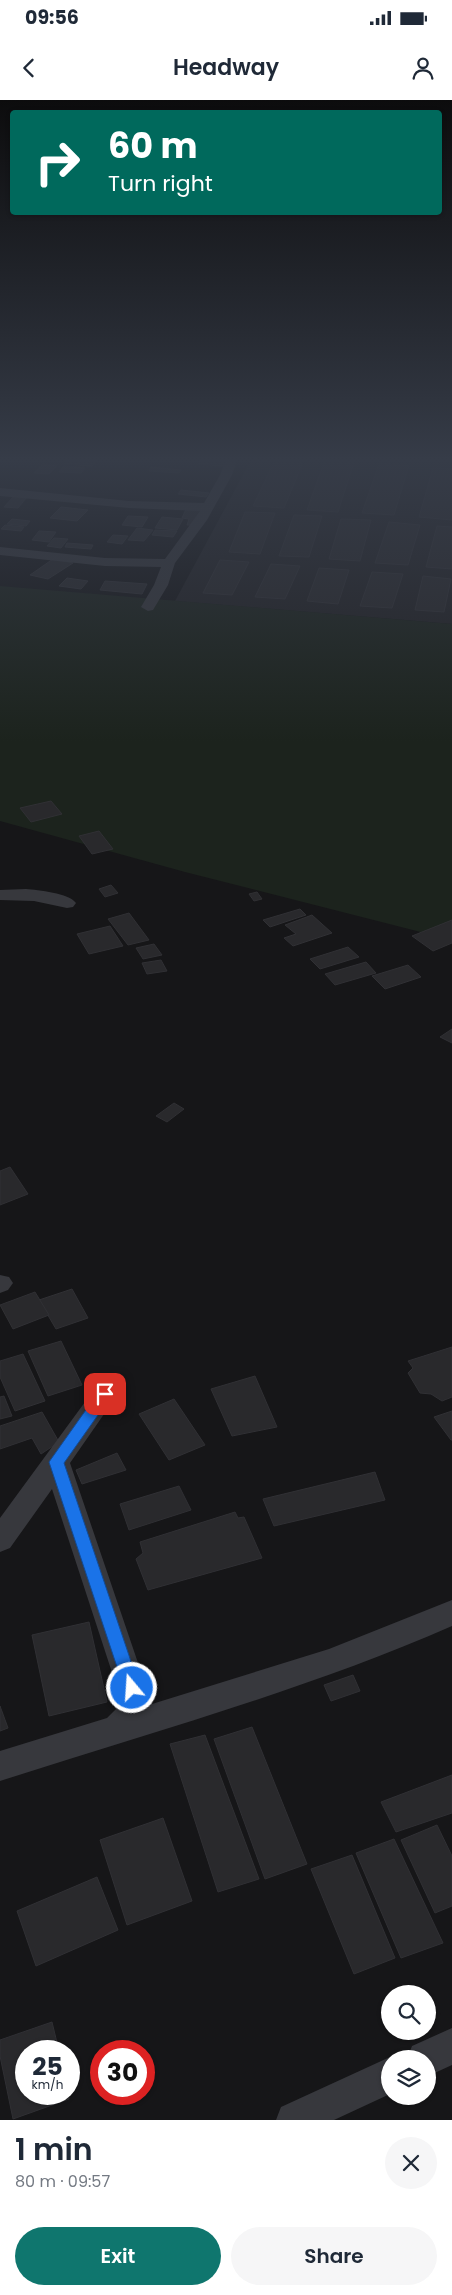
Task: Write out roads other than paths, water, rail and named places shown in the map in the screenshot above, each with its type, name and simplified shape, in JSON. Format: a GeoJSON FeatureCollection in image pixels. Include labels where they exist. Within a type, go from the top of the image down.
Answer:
{"type":"FeatureCollection","features":[{"type":"Feature","properties":{"kind":"street"},"geometry":{"type":"LineString","coordinates":[[31,554],[105,562],[170,563]]}},
{"type":"Feature","properties":{"kind":"street"},"geometry":{"type":"LineString","coordinates":[[148,607],[161,585],[170,563],[176,554]]}},
{"type":"Feature","properties":{"kind":"street"},"geometry":{"type":"LineString","coordinates":[[0,895],[48,896],[67,903]]}},
{"type":"Feature","properties":{"kind":"street"},"geometry":{"type":"LineString","coordinates":[[0,1540],[105,1394]]}},
{"type":"Feature","properties":{"kind":"street"},"geometry":{"type":"LineString","coordinates":[[56,1462],[138,1707],[118,1728]]}},
{"type":"Feature","properties":{"kind":"street"},"geometry":{"type":"LineString","coordinates":[[0,1766],[118,1728],[233,1696],[356,1652],[452,1613]]}},
{"type":"Feature","properties":{"kind":"street"},"geometry":{"type":"LineString","coordinates":[[436,2054],[452,2046]]}},
{"type":"Feature","properties":{"kind":"street"},"geometry":{"type":"LineString","coordinates":[[294,2120],[381,2079]]}}]}
